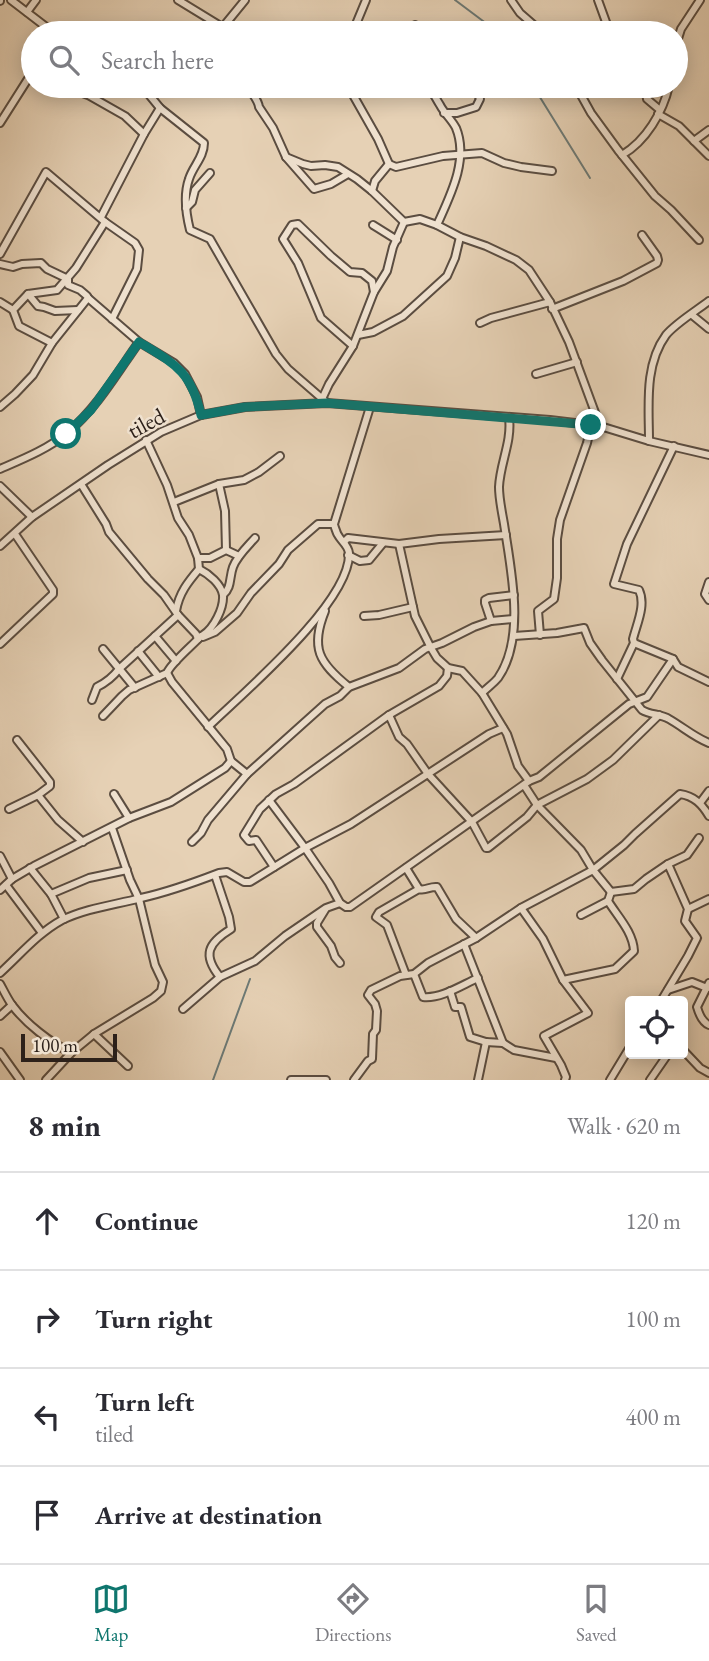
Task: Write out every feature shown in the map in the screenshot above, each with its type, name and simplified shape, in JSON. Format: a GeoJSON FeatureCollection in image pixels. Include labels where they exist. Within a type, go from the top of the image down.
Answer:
{"type":"FeatureCollection","features":[{"type":"Feature","properties":{"kind":"street"},"geometry":{"type":"LineString","coordinates":[[11,0],[39,21]]}},
{"type":"Feature","properties":{"kind":"street"},"geometry":{"type":"LineString","coordinates":[[27,12],[36,0]]}},
{"type":"Feature","properties":{"kind":"street"},"geometry":{"type":"LineString","coordinates":[[178,0],[213,21]]}},
{"type":"Feature","properties":{"kind":"street"},"geometry":{"type":"LineString","coordinates":[[228,21],[245,0]]}},
{"type":"Feature","properties":{"kind":"street"},"geometry":{"type":"LineString","coordinates":[[357,21],[366,0]]}},
{"type":"Feature","properties":{"kind":"street"},"geometry":{"type":"LineString","coordinates":[[511,0],[529,21]]}},
{"type":"Feature","properties":{"kind":"street"},"geometry":{"type":"LineString","coordinates":[[598,0],[606,21]]}},
{"type":"Feature","properties":{"kind":"street"},"geometry":{"type":"LineString","coordinates":[[686,21],[700,0]]}},
{"type":"Feature","properties":{"kind":"street"},"geometry":{"type":"LineString","coordinates":[[0,123],[21,90]]}},
{"type":"Feature","properties":{"kind":"street"},"geometry":{"type":"LineString","coordinates":[[93,98],[125,116],[144,134]]}},
{"type":"Feature","properties":{"kind":"street"},"geometry":{"type":"LineString","coordinates":[[152,98],[160,108],[204,143],[201,157],[189,180],[185,209],[190,230],[210,239],[276,354],[288,369],[324,401],[329,384],[353,346],[374,292],[387,271],[393,247],[404,222]]}},
{"type":"Feature","properties":{"kind":"street"},"geometry":{"type":"LineString","coordinates":[[254,98],[273,128],[286,157],[314,189],[331,184],[348,174]]}},
{"type":"Feature","properties":{"kind":"street"},"geometry":{"type":"LineString","coordinates":[[357,98],[389,164],[396,167],[460,154],[482,153],[504,163],[552,171]]}},
{"type":"Feature","properties":{"kind":"street"},"geometry":{"type":"LineString","coordinates":[[436,98],[455,127],[460,154],[452,190],[437,225]]}},
{"type":"Feature","properties":{"kind":"street"},"geometry":{"type":"LineString","coordinates":[[444,113],[457,113],[476,107],[480,98]]}},
{"type":"Feature","properties":{"kind":"street"},"geometry":{"type":"LineString","coordinates":[[583,98],[622,156],[655,196],[699,240]]}},
{"type":"Feature","properties":{"kind":"street"},"geometry":{"type":"LineString","coordinates":[[647,98],[709,156]]}},
{"type":"Feature","properties":{"kind":"street"},"geometry":{"type":"LineString","coordinates":[[622,156],[639,144],[664,98]]}},
{"type":"Feature","properties":{"kind":"street"},"geometry":{"type":"LineString","coordinates":[[13,310],[28,294],[57,290],[68,279],[103,220],[144,134],[160,108]]}},
{"type":"Feature","properties":{"kind":"street"},"geometry":{"type":"LineString","coordinates":[[694,141],[709,130]]}},
{"type":"Feature","properties":{"kind":"street"},"geometry":{"type":"LineString","coordinates":[[286,157],[311,166],[338,167],[357,178],[404,222]]}},
{"type":"Feature","properties":{"kind":"street"},"geometry":{"type":"LineString","coordinates":[[372,191],[375,181],[389,164]]}},
{"type":"Feature","properties":{"kind":"street"},"geometry":{"type":"LineString","coordinates":[[0,254],[46,172],[135,243],[139,250],[137,269],[112,319]]}},
{"type":"Feature","properties":{"kind":"street"},"geometry":{"type":"LineString","coordinates":[[185,209],[192,202],[195,190],[210,173]]}},
{"type":"Feature","properties":{"kind":"street"},"geometry":{"type":"LineString","coordinates":[[404,222],[419,219],[437,225],[486,246],[529,270],[551,305],[577,362],[600,426]]}},
{"type":"Feature","properties":{"kind":"street"},"geometry":{"type":"LineString","coordinates":[[353,346],[321,318],[298,263],[284,239],[292,225],[298,224],[350,272],[362,273],[372,281],[374,292]]}},
{"type":"Feature","properties":{"kind":"street"},"geometry":{"type":"LineString","coordinates":[[373,225],[397,240]]}},
{"type":"Feature","properties":{"kind":"street"},"geometry":{"type":"LineString","coordinates":[[480,323],[491,318],[551,305],[623,281],[657,263],[657,256],[642,235]]}},
{"type":"Feature","properties":{"kind":"street"},"geometry":{"type":"LineString","coordinates":[[358,335],[373,332],[403,316],[447,276],[460,237]]}},
{"type":"Feature","properties":{"kind":"street"},"geometry":{"type":"LineString","coordinates":[[0,264],[13,267],[41,263],[47,269],[68,279]]}},
{"type":"Feature","properties":{"kind":"street"},"geometry":{"type":"LineString","coordinates":[[68,279],[68,285],[88,296],[139,342],[174,363],[185,374],[197,397],[201,415]]}},
{"type":"Feature","properties":{"kind":"street"},"geometry":{"type":"LineString","coordinates":[[28,294],[38,306],[55,311],[79,310]]}},
{"type":"Feature","properties":{"kind":"street"},"geometry":{"type":"LineString","coordinates":[[0,407],[33,375],[52,343],[88,298]]}},
{"type":"Feature","properties":{"kind":"street"},"geometry":{"type":"LineString","coordinates":[[649,441],[649,386],[653,363],[666,335],[709,301]]}},
{"type":"Feature","properties":{"kind":"street"},"geometry":{"type":"LineString","coordinates":[[0,302],[13,310],[19,326],[52,343]]}},
{"type":"Feature","properties":{"kind":"street"},"geometry":{"type":"LineString","coordinates":[[692,315],[709,329]]}},
{"type":"Feature","properties":{"kind":"street"},"geometry":{"type":"LineString","coordinates":[[0,469],[32,456],[66,434],[91,410],[139,342]]}},
{"type":"Feature","properties":{"kind":"street"},"geometry":{"type":"LineString","coordinates":[[536,374],[577,362]]}},
{"type":"Feature","properties":{"kind":"street","name":"tiled"},"geometry":{"type":"LineString","coordinates":[[0,546],[33,517],[146,440],[201,415],[245,407],[324,401],[591,425],[709,455]]}},
{"type":"Feature","properties":{"kind":"street"},"geometry":{"type":"LineString","coordinates":[[349,687],[328,668],[319,655],[317,629],[339,586],[349,552],[334,524],[370,407]]}},
{"type":"Feature","properties":{"kind":"street"},"geometry":{"type":"LineString","coordinates":[[482,693],[498,678],[512,647],[514,594],[499,486],[510,438],[509,418]]}},
{"type":"Feature","properties":{"kind":"street"},"geometry":{"type":"LineString","coordinates":[[540,635],[538,611],[554,599],[556,589],[560,520],[591,425]]}},
{"type":"Feature","properties":{"kind":"street"},"geometry":{"type":"LineString","coordinates":[[92,700],[97,687],[105,683],[177,613],[182,591],[199,569],[198,558],[189,535],[178,517],[146,440]]}},
{"type":"Feature","properties":{"kind":"street"},"geometry":{"type":"LineString","coordinates":[[617,679],[634,643],[642,596],[639,590],[614,584],[627,544],[674,446]]}},
{"type":"Feature","properties":{"kind":"street"},"geometry":{"type":"LineString","coordinates":[[174,502],[219,484],[251,477],[280,456]]}},
{"type":"Feature","properties":{"kind":"street"},"geometry":{"type":"LineString","coordinates":[[81,484],[109,532],[200,638]]}},
{"type":"Feature","properties":{"kind":"street"},"geometry":{"type":"LineString","coordinates":[[219,484],[225,511],[226,550]]}},
{"type":"Feature","properties":{"kind":"street"},"geometry":{"type":"LineString","coordinates":[[0,486],[33,517]]}},
{"type":"Feature","properties":{"kind":"street"},"geometry":{"type":"LineString","coordinates":[[200,638],[215,632],[237,613],[288,550],[318,524],[334,524]]}},
{"type":"Feature","properties":{"kind":"street"},"geometry":{"type":"LineString","coordinates":[[0,644],[53,594],[53,590],[15,534]]}},
{"type":"Feature","properties":{"kind":"street"},"geometry":{"type":"LineString","coordinates":[[344,542],[348,538],[399,544],[506,535]]}},
{"type":"Feature","properties":{"kind":"street"},"geometry":{"type":"LineString","coordinates":[[223,595],[229,588],[233,566],[255,538]]}},
{"type":"Feature","properties":{"kind":"street"},"geometry":{"type":"LineString","coordinates":[[348,555],[360,561],[369,560],[383,543]]}},
{"type":"Feature","properties":{"kind":"street"},"geometry":{"type":"LineString","coordinates":[[399,544],[415,616],[437,658],[448,671],[462,671],[482,693],[507,734],[537,805],[580,850],[611,892]]}},
{"type":"Feature","properties":{"kind":"street"},"geometry":{"type":"LineString","coordinates":[[198,558],[210,558],[226,550]]}},
{"type":"Feature","properties":{"kind":"street"},"geometry":{"type":"LineString","coordinates":[[226,550],[239,556]]}},
{"type":"Feature","properties":{"kind":"street"},"geometry":{"type":"LineString","coordinates":[[103,716],[122,696],[167,673],[169,667],[208,632],[224,602],[223,595],[222,589],[199,569]]}},
{"type":"Feature","properties":{"kind":"street"},"geometry":{"type":"LineString","coordinates":[[709,582],[705,594],[709,600]]}},
{"type":"Feature","properties":{"kind":"street"},"geometry":{"type":"LineString","coordinates":[[491,621],[485,600],[514,594]]}},
{"type":"Feature","properties":{"kind":"street"},"geometry":{"type":"LineString","coordinates":[[208,727],[291,647],[327,606]]}},
{"type":"Feature","properties":{"kind":"street"},"geometry":{"type":"LineString","coordinates":[[364,616],[413,607]]}},
{"type":"Feature","properties":{"kind":"street"},"geometry":{"type":"LineString","coordinates":[[192,842],[247,774],[324,704],[340,696],[349,687],[399,668],[415,654],[491,621],[513,622],[524,635]]}},
{"type":"Feature","properties":{"kind":"street"},"geometry":{"type":"LineString","coordinates":[[513,636],[584,628],[590,643],[633,702],[647,713],[668,718],[709,743]]}},
{"type":"Feature","properties":{"kind":"street"},"geometry":{"type":"LineString","coordinates":[[155,636],[176,661]]}},
{"type":"Feature","properties":{"kind":"street"},"geometry":{"type":"LineString","coordinates":[[634,643],[673,659],[678,667]]}},
{"type":"Feature","properties":{"kind":"street"},"geometry":{"type":"LineString","coordinates":[[103,649],[135,688]]}},
{"type":"Feature","properties":{"kind":"street"},"geometry":{"type":"LineString","coordinates":[[138,651],[159,677]]}},
{"type":"Feature","properties":{"kind":"street"},"geometry":{"type":"LineString","coordinates":[[269,800],[305,848],[340,903],[349,907],[526,783],[539,777],[633,702],[647,697],[673,659]]}},
{"type":"Feature","properties":{"kind":"street"},"geometry":{"type":"LineString","coordinates":[[667,668],[678,667],[709,682]]}},
{"type":"Feature","properties":{"kind":"street"},"geometry":{"type":"LineString","coordinates":[[274,867],[256,840],[249,841],[244,835],[260,809],[276,794],[332,758],[389,715],[439,686],[448,671]]}},
{"type":"Feature","properties":{"kind":"street"},"geometry":{"type":"LineString","coordinates":[[167,673],[227,749],[231,761],[247,774]]}},
{"type":"Feature","properties":{"kind":"street"},"geometry":{"type":"LineString","coordinates":[[389,715],[399,737],[428,774],[472,822],[486,848],[527,817],[537,805],[587,779],[613,760],[659,715]]}},
{"type":"Feature","properties":{"kind":"street"},"geometry":{"type":"LineString","coordinates":[[0,973],[42,933],[65,919],[104,905],[174,890],[227,872],[244,882],[250,882],[351,824],[489,734],[503,728]]}},
{"type":"Feature","properties":{"kind":"street"},"geometry":{"type":"LineString","coordinates":[[9,808],[38,795],[50,786],[50,782],[17,740]]}},
{"type":"Feature","properties":{"kind":"street"},"geometry":{"type":"LineString","coordinates":[[42,933],[3,888],[12,879],[129,818],[171,802],[225,768],[231,761]]}},
{"type":"Feature","properties":{"kind":"street"},"geometry":{"type":"LineString","coordinates":[[700,803],[709,791]]}},
{"type":"Feature","properties":{"kind":"street"},"geometry":{"type":"LineString","coordinates":[[114,794],[129,818]]}},
{"type":"Feature","properties":{"kind":"street"},"geometry":{"type":"LineString","coordinates":[[354,1080],[372,1059],[377,1011],[368,993],[395,978],[410,974],[476,938],[522,908],[593,870],[680,794],[700,803],[709,816]]}},
{"type":"Feature","properties":{"kind":"street"},"geometry":{"type":"LineString","coordinates":[[38,795],[58,820],[83,842]]}},
{"type":"Feature","properties":{"kind":"street"},"geometry":{"type":"LineString","coordinates":[[50,1079],[71,1052],[94,1034],[153,998],[163,987],[139,899],[111,828]]}},
{"type":"Feature","properties":{"kind":"street"},"geometry":{"type":"LineString","coordinates":[[611,892],[634,889],[668,864],[687,855],[699,838]]}},
{"type":"Feature","properties":{"kind":"street"},"geometry":{"type":"LineString","coordinates":[[0,856],[12,879]]}},
{"type":"Feature","properties":{"kind":"street"},"geometry":{"type":"LineString","coordinates":[[664,996],[697,937],[685,921],[688,909],[668,864]]}},
{"type":"Feature","properties":{"kind":"street"},"geometry":{"type":"LineString","coordinates":[[406,868],[419,889]]}},
{"type":"Feature","properties":{"kind":"street"},"geometry":{"type":"LineString","coordinates":[[30,869],[51,894],[65,919]]}},
{"type":"Feature","properties":{"kind":"street"},"geometry":{"type":"LineString","coordinates":[[51,894],[89,877],[127,870]]}},
{"type":"Feature","properties":{"kind":"street"},"geometry":{"type":"LineString","coordinates":[[215,875],[231,929],[218,937],[210,948],[210,963],[220,977]]}},
{"type":"Feature","properties":{"kind":"street"},"geometry":{"type":"LineString","coordinates":[[476,938],[456,919],[437,887],[433,886],[419,889],[379,912],[376,917],[387,925],[423,997],[450,991],[478,978]]}},
{"type":"Feature","properties":{"kind":"street"},"geometry":{"type":"LineString","coordinates":[[581,915],[608,901],[611,892]]}},
{"type":"Feature","properties":{"kind":"street"},"geometry":{"type":"LineString","coordinates":[[688,909],[709,899]]}},
{"type":"Feature","properties":{"kind":"street"},"geometry":{"type":"LineString","coordinates":[[563,980],[615,969],[634,951],[630,933],[608,901]]}},
{"type":"Feature","properties":{"kind":"street"},"geometry":{"type":"LineString","coordinates":[[183,1009],[220,977],[255,961],[326,908],[340,903]]}},
{"type":"Feature","properties":{"kind":"street"},"geometry":{"type":"LineString","coordinates":[[326,908],[317,928],[340,963]]}},
{"type":"Feature","properties":{"kind":"street"},"geometry":{"type":"LineString","coordinates":[[522,908],[543,939],[563,980],[588,1013],[544,1036],[561,1065],[565,1080]]}},
{"type":"Feature","properties":{"kind":"street"},"geometry":{"type":"LineString","coordinates":[[464,944],[503,1043]]}},
{"type":"Feature","properties":{"kind":"street"},"geometry":{"type":"LineString","coordinates":[[668,990],[692,982],[708,986],[697,1007],[698,1013],[709,1026]]}},
{"type":"Feature","properties":{"kind":"street"},"geometry":{"type":"LineString","coordinates":[[0,985],[12,1005],[29,1023],[60,1047],[71,1052]]}},
{"type":"Feature","properties":{"kind":"street"},"geometry":{"type":"LineString","coordinates":[[450,991],[455,1007],[461,1007],[470,1037],[503,1043],[514,1050],[556,1058]]}},
{"type":"Feature","properties":{"kind":"street"},"geometry":{"type":"LineString","coordinates":[[0,1016],[12,1005]]}},
{"type":"Feature","properties":{"kind":"street"},"geometry":{"type":"LineString","coordinates":[[94,1034],[128,1066]]}},
{"type":"Feature","properties":{"kind":"street"},"geometry":{"type":"LineString","coordinates":[[478,1080],[486,1042]]}},
{"type":"Feature","properties":{"kind":"street"},"geometry":{"type":"LineString","coordinates":[[0,1052],[20,1080]]}},
{"type":"Feature","properties":{"kind":"street"},"geometry":{"type":"LineString","coordinates":[[610,1080],[625,1055]]}},
{"type":"Feature","properties":{"kind":"street"},"geometry":{"type":"LineString","coordinates":[[688,1056],[709,1073]]}},
{"type":"Feature","properties":{"kind":"street"},"geometry":{"type":"LineString","coordinates":[[650,1080],[664,1059]]}},
{"type":"Feature","properties":{"kind":"street"},"geometry":{"type":"LineString","coordinates":[[291,1080],[327,1080]]}},
{"type":"Feature","properties":{"kind":"waterway"},"geometry":{"type":"LineString","coordinates":[[455,0],[483,21]]}},
{"type":"Feature","properties":{"kind":"waterway"},"geometry":{"type":"LineString","coordinates":[[540,98],[590,178]]}},
{"type":"Feature","properties":{"kind":"waterway"},"geometry":{"type":"LineString","coordinates":[[213,1080],[250,979]]}},
{"type":"Feature","properties":{"kind":"route"},"geometry":{"type":"LineString","coordinates":[[66,434],[91,410],[139,342],[174,363],[185,374],[197,397],[201,415],[245,407],[327,403],[591,425]]}}]}
